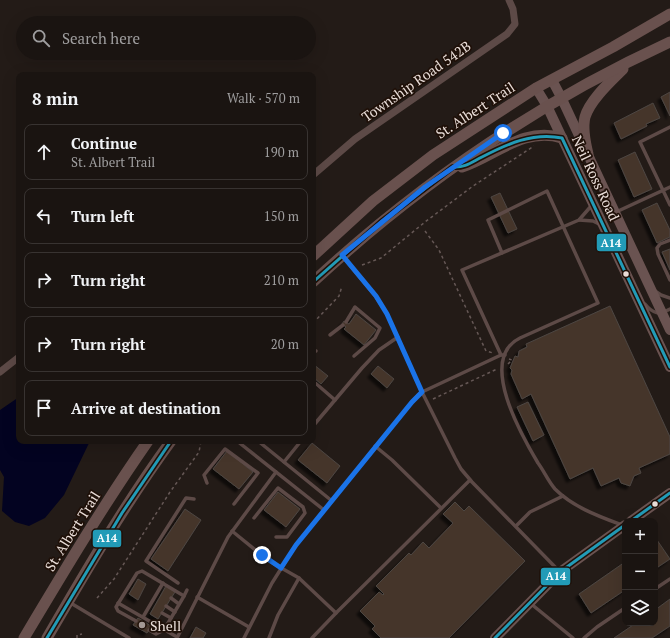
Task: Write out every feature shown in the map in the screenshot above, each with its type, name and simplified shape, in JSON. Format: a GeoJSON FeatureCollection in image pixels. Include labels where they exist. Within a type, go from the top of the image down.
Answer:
{"type":"FeatureCollection","features":[{"type":"Feature","properties":{"kind":"main road","name":"St. Albert Trail"},"geometry":{"type":"LineString","coordinates":[[316,253],[373,201],[432,155],[536,88],[670,14]]}},
{"type":"Feature","properties":{"kind":"main road"},"geometry":{"type":"LineString","coordinates":[[316,279],[342,255],[400,207],[453,166],[503,133],[561,98],[670,42]]}},
{"type":"Feature","properties":{"kind":"main road"},"geometry":{"type":"LineString","coordinates":[[588,154],[584,134],[585,116],[592,104],[608,84],[632,61]]}},
{"type":"Feature","properties":{"kind":"main road","name":"Neil Ross Road"},"geometry":{"type":"LineString","coordinates":[[552,80],[646,279],[666,311],[670,330]]}},
{"type":"Feature","properties":{"kind":"main road","name":"Neil Ross Road"},"geometry":{"type":"LineString","coordinates":[[536,88],[547,106],[670,367]]}},
{"type":"Feature","properties":{"kind":"main road"},"geometry":{"type":"LineString","coordinates":[[453,166],[462,167],[519,140],[545,134],[562,138]]}},
{"type":"Feature","properties":{"kind":"main road","name":"St. Albert Trail"},"geometry":{"type":"LineString","coordinates":[[24,638],[105,504],[146,444]]}},
{"type":"Feature","properties":{"kind":"main road"},"geometry":{"type":"LineString","coordinates":[[46,638],[110,531],[169,444]]}},
{"type":"Feature","properties":{"kind":"main road"},"geometry":{"type":"LineString","coordinates":[[636,518],[670,494]]}},
{"type":"Feature","properties":{"kind":"main road"},"geometry":{"type":"LineString","coordinates":[[495,638],[560,572],[622,528]]}},
{"type":"Feature","properties":{"kind":"street","name":"Township Road 542B"},"geometry":{"type":"LineString","coordinates":[[316,172],[356,139],[507,34],[515,24],[513,9],[509,0]]}},
{"type":"Feature","properties":{"kind":"street"},"geometry":{"type":"LineString","coordinates":[[0,372],[16,359]]}},
{"type":"Feature","properties":{"kind":"lane"},"geometry":{"type":"LineString","coordinates":[[670,127],[640,142],[670,205]]}},
{"type":"Feature","properties":{"kind":"lane"},"geometry":{"type":"LineString","coordinates":[[615,213],[670,187]]}},
{"type":"Feature","properties":{"kind":"lane"},"geometry":{"type":"LineString","coordinates":[[502,253],[488,220],[546,191],[598,303],[512,343],[505,356],[502,366],[502,375],[508,402],[525,442],[552,486],[563,496],[585,510],[622,522]]}},
{"type":"Feature","properties":{"kind":"lane"},"geometry":{"type":"LineString","coordinates":[[579,220],[593,204]]}},
{"type":"Feature","properties":{"kind":"lane"},"geometry":{"type":"LineString","coordinates":[[500,355],[462,270],[579,220],[593,221],[603,226]]}},
{"type":"Feature","properties":{"kind":"lane"},"geometry":{"type":"LineString","coordinates":[[670,240],[660,244],[657,248],[658,254],[670,280]]}},
{"type":"Feature","properties":{"kind":"lane"},"geometry":{"type":"LineString","coordinates":[[342,255],[379,301],[387,314],[422,392],[455,458],[470,480],[560,572]]}},
{"type":"Feature","properties":{"kind":"lane"},"geometry":{"type":"LineString","coordinates":[[626,275],[639,297],[648,308],[655,313],[666,311]]}},
{"type":"Feature","properties":{"kind":"lane"},"geometry":{"type":"LineString","coordinates":[[646,279],[656,292],[670,298]]}},
{"type":"Feature","properties":{"kind":"lane"},"geometry":{"type":"LineString","coordinates":[[330,335],[344,323],[355,307],[380,328],[376,338],[354,356]]}},
{"type":"Feature","properties":{"kind":"lane"},"geometry":{"type":"LineString","coordinates":[[316,422],[379,350],[398,337]]}},
{"type":"Feature","properties":{"kind":"lane"},"geometry":{"type":"LineString","coordinates":[[244,638],[268,590],[296,545],[412,402],[422,392],[500,355],[505,356]]}},
{"type":"Feature","properties":{"kind":"lane"},"geometry":{"type":"LineString","coordinates":[[316,384],[335,400]]}},
{"type":"Feature","properties":{"kind":"lane"},"geometry":{"type":"LineString","coordinates":[[241,444],[324,510]]}},
{"type":"Feature","properties":{"kind":"lane"},"geometry":{"type":"LineString","coordinates":[[262,444],[332,501]]}},
{"type":"Feature","properties":{"kind":"lane"},"geometry":{"type":"LineString","coordinates":[[284,462],[299,444]]}},
{"type":"Feature","properties":{"kind":"lane"},"geometry":{"type":"LineString","coordinates":[[375,446],[394,462],[441,508]]}},
{"type":"Feature","properties":{"kind":"lane"},"geometry":{"type":"LineString","coordinates":[[207,483],[204,475],[225,448],[258,473],[234,504]]}},
{"type":"Feature","properties":{"kind":"lane"},"geometry":{"type":"LineString","coordinates":[[118,603],[177,638],[232,530],[276,472]]}},
{"type":"Feature","properties":{"kind":"lane"},"geometry":{"type":"LineString","coordinates":[[312,638],[470,480]]}},
{"type":"Feature","properties":{"kind":"lane"},"geometry":{"type":"LineString","coordinates":[[254,518],[278,488],[303,507],[305,513],[287,537],[276,537]]}},
{"type":"Feature","properties":{"kind":"lane"},"geometry":{"type":"LineString","coordinates":[[516,526],[530,512],[563,496]]}},
{"type":"Feature","properties":{"kind":"lane"},"geometry":{"type":"LineString","coordinates":[[178,583],[146,561],[186,498],[194,499]]}},
{"type":"Feature","properties":{"kind":"lane"},"geometry":{"type":"LineString","coordinates":[[232,530],[269,561],[299,578],[336,613]]}},
{"type":"Feature","properties":{"kind":"lane"},"geometry":{"type":"LineString","coordinates":[[136,621],[118,611],[116,606],[139,571],[142,571],[184,596]]}},
{"type":"Feature","properties":{"kind":"lane"},"geometry":{"type":"LineString","coordinates":[[269,638],[278,615],[299,578]]}},
{"type":"Feature","properties":{"kind":"lane"},"geometry":{"type":"LineString","coordinates":[[658,586],[670,579]]}},
{"type":"Feature","properties":{"kind":"lane"},"geometry":{"type":"LineString","coordinates":[[143,617],[156,600],[163,584]]}},
{"type":"Feature","properties":{"kind":"lane"},"geometry":{"type":"LineString","coordinates":[[149,630],[156,634],[164,630],[187,590]]}},
{"type":"Feature","properties":{"kind":"lane"},"geometry":{"type":"LineString","coordinates":[[197,597],[249,627]]}},
{"type":"Feature","properties":{"kind":"lane"},"geometry":{"type":"LineString","coordinates":[[171,598],[179,604]]}},
{"type":"Feature","properties":{"kind":"lane"},"geometry":{"type":"LineString","coordinates":[[68,602],[129,638]]}},
{"type":"Feature","properties":{"kind":"lane"},"geometry":{"type":"LineString","coordinates":[[530,602],[572,638]]}},
{"type":"Feature","properties":{"kind":"lane"},"geometry":{"type":"LineString","coordinates":[[166,606],[175,612]]}},
{"type":"Feature","properties":{"kind":"lane"},"geometry":{"type":"LineString","coordinates":[[584,638],[622,610]]}},
{"type":"Feature","properties":{"kind":"lane"},"geometry":{"type":"LineString","coordinates":[[162,613],[171,618]]}},
{"type":"Feature","properties":{"kind":"path"},"geometry":{"type":"LineString","coordinates":[[362,265],[381,258],[425,222],[473,186],[534,146],[536,143]]}},
{"type":"Feature","properties":{"kind":"path"},"geometry":{"type":"LineString","coordinates":[[425,231],[439,250],[486,351],[500,355]]}},
{"type":"Feature","properties":{"kind":"path"},"geometry":{"type":"LineString","coordinates":[[316,320],[339,296],[342,286]]}},
{"type":"Feature","properties":{"kind":"path"},"geometry":{"type":"LineString","coordinates":[[434,399],[510,363],[512,360],[505,356]]}},
{"type":"Feature","properties":{"kind":"path"},"geometry":{"type":"LineString","coordinates":[[96,598],[114,579],[170,492],[199,452],[200,444]]}},
{"type":"Feature","properties":{"kind":"path"},"geometry":{"type":"LineString","coordinates":[[77,638],[77,635],[82,634]]}},
{"type":"Feature","properties":{"kind":"water"},"geometry":{"type":"Polygon","coordinates":[[[16,399],[16,444],[89,444],[64,495],[45,518],[29,526],[15,522],[2,511],[4,477],[0,470],[0,410],[16,399]]]}},
{"type":"Feature","properties":{"kind":"building"},"geometry":{"type":"Polygon","coordinates":[[[670,92],[670,116],[661,97],[670,92]]]}},
{"type":"Feature","properties":{"kind":"building"},"geometry":{"type":"Polygon","coordinates":[[[653,103],[660,118],[646,124],[647,126],[621,139],[614,123],[653,103]]]}},
{"type":"Feature","properties":{"kind":"building"},"geometry":{"type":"Polygon","coordinates":[[[635,152],[652,189],[634,197],[618,160],[635,152]]]}},
{"type":"Feature","properties":{"kind":"building"},"geometry":{"type":"Polygon","coordinates":[[[500,193],[517,229],[508,233],[491,197],[500,193]]]}},
{"type":"Feature","properties":{"kind":"building"},"geometry":{"type":"Polygon","coordinates":[[[657,203],[670,230],[670,237],[657,243],[642,210],[657,203]]]}},
{"type":"Feature","properties":{"kind":"building"},"geometry":{"type":"Polygon","coordinates":[[[670,249],[670,270],[662,252],[670,249]]]}},
{"type":"Feature","properties":{"kind":"building"},"geometry":{"type":"Polygon","coordinates":[[[610,306],[670,437],[670,454],[639,468],[641,473],[634,476],[630,486],[621,483],[619,478],[601,486],[593,468],[570,479],[531,394],[522,399],[511,374],[512,370],[510,368],[515,356],[518,357],[519,351],[527,347],[526,344],[610,306]]]}},
{"type":"Feature","properties":{"kind":"building"},"geometry":{"type":"Polygon","coordinates":[[[356,314],[376,330],[364,345],[344,329],[346,327],[342,324],[344,321],[349,324],[356,314]]]}},
{"type":"Feature","properties":{"kind":"building"},"geometry":{"type":"Polygon","coordinates":[[[316,366],[328,376],[321,384],[316,380],[316,366]]]}},
{"type":"Feature","properties":{"kind":"building"},"geometry":{"type":"Polygon","coordinates":[[[378,366],[394,379],[387,388],[371,374],[378,366]]]}},
{"type":"Feature","properties":{"kind":"building"},"geometry":{"type":"Polygon","coordinates":[[[528,402],[544,435],[533,441],[517,407],[528,402]]]}},
{"type":"Feature","properties":{"kind":"building"},"geometry":{"type":"Polygon","coordinates":[[[311,444],[313,444],[340,466],[327,483],[298,460],[311,444]]]}},
{"type":"Feature","properties":{"kind":"building"},"geometry":{"type":"Polygon","coordinates":[[[227,451],[253,472],[239,489],[213,469],[227,451]]]}},
{"type":"Feature","properties":{"kind":"building"},"geometry":{"type":"Polygon","coordinates":[[[278,492],[300,509],[286,527],[264,510],[278,492]]]}},
{"type":"Feature","properties":{"kind":"building"},"geometry":{"type":"Polygon","coordinates":[[[455,502],[464,511],[469,506],[525,561],[449,638],[381,638],[372,629],[375,626],[360,611],[379,592],[383,595],[384,594],[376,586],[409,553],[411,555],[423,542],[429,548],[453,523],[443,514],[455,502]]]}},
{"type":"Feature","properties":{"kind":"building"},"geometry":{"type":"Polygon","coordinates":[[[185,509],[201,520],[168,571],[151,559],[185,509]]]}},
{"type":"Feature","properties":{"kind":"building"},"geometry":{"type":"Polygon","coordinates":[[[658,541],[670,559],[658,567],[658,541]]]}},
{"type":"Feature","properties":{"kind":"building"},"geometry":{"type":"Polygon","coordinates":[[[622,564],[622,592],[591,613],[579,594],[622,564]]]}},
{"type":"Feature","properties":{"kind":"building"},"geometry":{"type":"Polygon","coordinates":[[[138,579],[146,584],[138,600],[129,594],[138,579]]]}},
{"type":"Feature","properties":{"kind":"building","name":"Shell"},"geometry":{"type":"Polygon","coordinates":[[[166,586],[175,592],[158,619],[150,614],[166,586]]]}},
{"type":"Feature","properties":{"kind":"building"},"geometry":{"type":"Polygon","coordinates":[[[670,599],[670,626],[652,638],[614,638],[632,626],[658,626],[658,608],[670,599]]]}},
{"type":"Feature","properties":{"kind":"building","name":"Shell"},"geometry":{"type":"Polygon","coordinates":[[[138,618],[151,626],[147,633],[133,625],[138,618]]]}},
{"type":"Feature","properties":{"kind":"building"},"geometry":{"type":"Polygon","coordinates":[[[196,627],[206,633],[203,638],[190,638],[196,627]]]}},
{"type":"Feature","properties":{"kind":"transit line","name":"A14"},"geometry":{"type":"LineString","coordinates":[[316,279],[381,222],[453,167],[461,167],[520,140],[541,137],[562,138],[670,367]]}},
{"type":"Feature","properties":{"kind":"transit line","name":"A14"},"geometry":{"type":"LineString","coordinates":[[47,638],[122,513],[169,444]]}},
{"type":"Feature","properties":{"kind":"transit line","name":"A14"},"geometry":{"type":"LineString","coordinates":[[635,518],[670,493]]}},
{"type":"Feature","properties":{"kind":"transit line","name":"A14"},"geometry":{"type":"LineString","coordinates":[[495,638],[560,572],[622,527]]}},
{"type":"Feature","properties":{"kind":"place","name":"Shell"},"geometry":{"type":"Point","coordinates":[142,625]}},
{"type":"Feature","properties":{"kind":"route"},"geometry":{"type":"LineString","coordinates":[[262,555],[271,563],[281,568],[296,545],[375,446],[422,392],[387,314],[376,296],[342,255],[425,187],[453,166],[503,133]]}}]}
